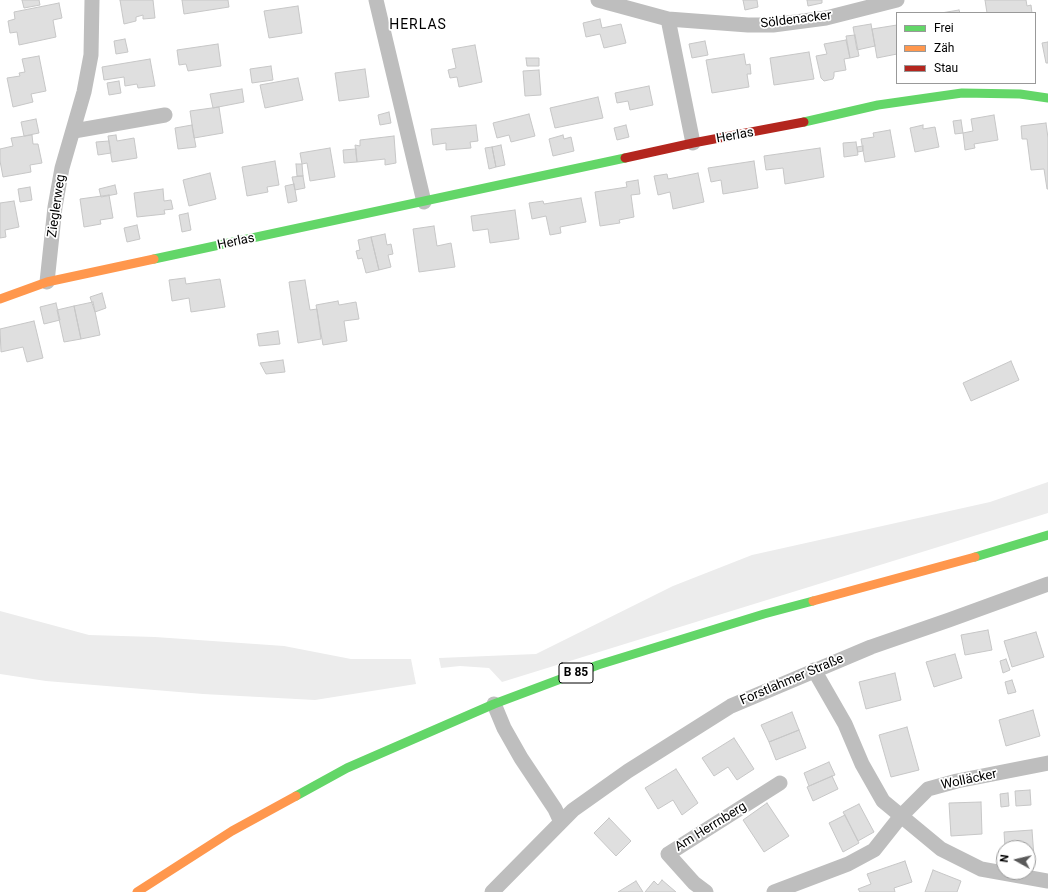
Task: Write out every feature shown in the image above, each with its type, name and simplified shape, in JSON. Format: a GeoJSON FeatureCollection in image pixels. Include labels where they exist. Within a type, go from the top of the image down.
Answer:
{"type":"FeatureCollection","features":[{"type":"Feature","properties":{"kind":"street","name":"Zieglerweg"},"geometry":{"type":"LineString","coordinates":[[47,282],[55,206],[61,176],[84,92],[91,55],[92,0]]}},
{"type":"Feature","properties":{"kind":"street"},"geometry":{"type":"LineString","coordinates":[[376,0],[424,202]]}},
{"type":"Feature","properties":{"kind":"street","name":"Söldenacker"},"geometry":{"type":"LineString","coordinates":[[598,0],[668,19],[748,25],[773,25],[826,18],[898,0]]}},
{"type":"Feature","properties":{"kind":"street"},"geometry":{"type":"LineString","coordinates":[[668,19],[693,144]]}},
{"type":"Feature","properties":{"kind":"street","name":"Herlas"},"geometry":{"type":"LineString","coordinates":[[0,299],[47,282],[693,144],[797,124],[878,105],[962,93],[1020,94],[1048,98]]}},
{"type":"Feature","properties":{"kind":"street"},"geometry":{"type":"LineString","coordinates":[[74,131],[166,115]]}},
{"type":"Feature","properties":{"kind":"street","name":"B 85"},"geometry":{"type":"LineString","coordinates":[[137,892],[232,831],[347,768],[494,704],[598,665],[757,616],[933,569],[1048,535]]}},
{"type":"Feature","properties":{"kind":"street","name":"Forstlahmer Straße"},"geometry":{"type":"LineString","coordinates":[[492,892],[573,810],[628,771],[731,706],[871,647],[1048,584]]}},
{"type":"Feature","properties":{"kind":"street"},"geometry":{"type":"LineString","coordinates":[[814,670],[845,724],[862,764],[883,801],[941,849],[981,869],[1048,881]]}},
{"type":"Feature","properties":{"kind":"street"},"geometry":{"type":"LineString","coordinates":[[494,704],[510,739],[555,809],[561,822]]}},
{"type":"Feature","properties":{"kind":"street","name":"Wolläcker"},"geometry":{"type":"LineString","coordinates":[[901,816],[928,789],[958,781],[1048,763]]}},
{"type":"Feature","properties":{"kind":"street","name":"Am Herrnberg"},"geometry":{"type":"LineString","coordinates":[[706,892],[694,883],[668,854],[780,783]]}},
{"type":"Feature","properties":{"kind":"street"},"geometry":{"type":"LineString","coordinates":[[774,892],[848,864],[874,850],[901,816]]}},
{"type":"Feature","properties":{"kind":"shaded area"},"geometry":{"type":"Polygon","coordinates":[[[1048,482],[1048,513],[502,682],[489,668],[460,666],[441,668],[439,658],[536,654],[673,586],[752,555],[990,502],[1048,482]]]}},
{"type":"Feature","properties":{"kind":"shaded area"},"geometry":{"type":"Polygon","coordinates":[[[0,611],[89,635],[155,637],[284,646],[351,659],[411,659],[416,684],[315,700],[203,694],[46,681],[0,674],[0,611]]]}},
{"type":"Feature","properties":{"kind":"building"},"geometry":{"type":"Polygon","coordinates":[[[22,0],[39,0],[40,5],[24,8],[22,0]]]}},
{"type":"Feature","properties":{"kind":"building"},"geometry":{"type":"Polygon","coordinates":[[[120,0],[153,0],[155,18],[143,19],[143,15],[136,17],[136,21],[124,24],[120,0]]]}},
{"type":"Feature","properties":{"kind":"building"},"geometry":{"type":"Polygon","coordinates":[[[182,0],[228,0],[229,7],[184,14],[182,0]]]}},
{"type":"Feature","properties":{"kind":"building"},"geometry":{"type":"Polygon","coordinates":[[[743,0],[757,0],[758,7],[745,10],[743,0]]]}},
{"type":"Feature","properties":{"kind":"building"},"geometry":{"type":"Polygon","coordinates":[[[807,0],[822,0],[822,3],[808,6],[807,0]]]}},
{"type":"Feature","properties":{"kind":"building"},"geometry":{"type":"Polygon","coordinates":[[[985,0],[1026,0],[1027,6],[1031,5],[1032,12],[987,12],[985,0]]]}},
{"type":"Feature","properties":{"kind":"building"},"geometry":{"type":"Polygon","coordinates":[[[59,3],[62,18],[53,20],[56,37],[19,45],[17,32],[10,33],[8,21],[15,19],[14,12],[59,3]]]}},
{"type":"Feature","properties":{"kind":"building"},"geometry":{"type":"Polygon","coordinates":[[[298,6],[302,33],[269,38],[264,11],[298,6]]]}},
{"type":"Feature","properties":{"kind":"building"},"geometry":{"type":"Polygon","coordinates":[[[959,10],[960,12],[947,12],[959,10]]]}},
{"type":"Feature","properties":{"kind":"building"},"geometry":{"type":"Polygon","coordinates":[[[600,19],[602,28],[621,24],[626,43],[604,48],[600,34],[586,37],[583,23],[600,19]]]}},
{"type":"Feature","properties":{"kind":"building"},"geometry":{"type":"Polygon","coordinates":[[[871,24],[875,46],[857,50],[853,27],[871,24]]]}},
{"type":"Feature","properties":{"kind":"building"},"geometry":{"type":"Polygon","coordinates":[[[896,25],[896,54],[877,58],[872,29],[896,25]]]}},
{"type":"Feature","properties":{"kind":"building"},"geometry":{"type":"Polygon","coordinates":[[[855,35],[859,56],[850,58],[846,36],[855,35]]]}},
{"type":"Feature","properties":{"kind":"building"},"geometry":{"type":"Polygon","coordinates":[[[125,39],[128,52],[116,54],[114,41],[125,39]]]}},
{"type":"Feature","properties":{"kind":"building"},"geometry":{"type":"Polygon","coordinates":[[[846,40],[850,58],[844,59],[846,70],[834,72],[833,79],[824,81],[821,78],[816,56],[827,54],[824,44],[846,40]]]}},
{"type":"Feature","properties":{"kind":"building"},"geometry":{"type":"Polygon","coordinates":[[[705,41],[708,55],[692,58],[689,44],[705,41]]]}},
{"type":"Feature","properties":{"kind":"building"},"geometry":{"type":"Polygon","coordinates":[[[1048,42],[1048,63],[1046,63],[1042,43],[1048,42]]]}},
{"type":"Feature","properties":{"kind":"building"},"geometry":{"type":"Polygon","coordinates":[[[218,44],[221,66],[188,71],[186,64],[179,65],[177,50],[218,44]]]}},
{"type":"Feature","properties":{"kind":"building"},"geometry":{"type":"Polygon","coordinates":[[[475,45],[482,82],[459,87],[457,77],[450,78],[448,70],[456,68],[452,49],[475,45]]]}},
{"type":"Feature","properties":{"kind":"building"},"geometry":{"type":"Polygon","coordinates":[[[809,52],[814,79],[774,85],[770,58],[809,52]]]}},
{"type":"Feature","properties":{"kind":"building"},"geometry":{"type":"Polygon","coordinates":[[[744,54],[746,65],[750,64],[751,74],[747,74],[749,87],[712,93],[706,60],[744,54]]]}},
{"type":"Feature","properties":{"kind":"building"},"geometry":{"type":"Polygon","coordinates":[[[39,56],[46,91],[31,94],[33,102],[13,107],[7,78],[20,76],[19,73],[25,72],[22,59],[39,56]]]}},
{"type":"Feature","properties":{"kind":"building"},"geometry":{"type":"Polygon","coordinates":[[[526,58],[539,58],[539,66],[527,66],[526,58]]]}},
{"type":"Feature","properties":{"kind":"building"},"geometry":{"type":"Polygon","coordinates":[[[150,59],[155,86],[138,88],[137,84],[125,86],[124,77],[104,80],[102,67],[150,59]]]}},
{"type":"Feature","properties":{"kind":"building"},"geometry":{"type":"Polygon","coordinates":[[[271,66],[273,80],[252,83],[250,69],[271,66]]]}},
{"type":"Feature","properties":{"kind":"building"},"geometry":{"type":"Polygon","coordinates":[[[365,69],[369,97],[339,101],[335,73],[365,69]]]}},
{"type":"Feature","properties":{"kind":"building"},"geometry":{"type":"Polygon","coordinates":[[[539,70],[541,95],[525,96],[523,71],[539,70]]]}},
{"type":"Feature","properties":{"kind":"building"},"geometry":{"type":"Polygon","coordinates":[[[298,78],[303,100],[265,108],[260,85],[298,78]]]}},
{"type":"Feature","properties":{"kind":"building"},"geometry":{"type":"Polygon","coordinates":[[[119,81],[121,93],[109,95],[107,83],[119,81]]]}},
{"type":"Feature","properties":{"kind":"building"},"geometry":{"type":"Polygon","coordinates":[[[649,86],[653,105],[630,110],[628,101],[617,103],[615,93],[649,86]]]}},
{"type":"Feature","properties":{"kind":"building"},"geometry":{"type":"Polygon","coordinates":[[[242,89],[244,102],[213,108],[210,94],[242,89]]]}},
{"type":"Feature","properties":{"kind":"building"},"geometry":{"type":"Polygon","coordinates":[[[598,97],[603,118],[555,128],[550,108],[598,97]]]}},
{"type":"Feature","properties":{"kind":"building"},"geometry":{"type":"Polygon","coordinates":[[[219,107],[223,133],[194,138],[190,111],[219,107]]]}},
{"type":"Feature","properties":{"kind":"building"},"geometry":{"type":"Polygon","coordinates":[[[389,112],[391,123],[380,125],[378,115],[389,112]]]}},
{"type":"Feature","properties":{"kind":"building"},"geometry":{"type":"Polygon","coordinates":[[[529,114],[535,136],[511,142],[509,135],[497,138],[493,123],[529,114]]]}},
{"type":"Feature","properties":{"kind":"building"},"geometry":{"type":"Polygon","coordinates":[[[994,115],[998,140],[974,144],[975,148],[965,150],[963,133],[973,131],[971,119],[994,115]]]}},
{"type":"Feature","properties":{"kind":"building"},"geometry":{"type":"Polygon","coordinates":[[[36,119],[39,133],[24,136],[21,122],[36,119]]]}},
{"type":"Feature","properties":{"kind":"building"},"geometry":{"type":"Polygon","coordinates":[[[961,120],[963,133],[955,134],[953,121],[961,120]]]}},
{"type":"Feature","properties":{"kind":"building"},"geometry":{"type":"Polygon","coordinates":[[[1046,123],[1048,138],[1048,189],[1044,169],[1031,170],[1027,139],[1022,139],[1021,126],[1046,123]]]}},
{"type":"Feature","properties":{"kind":"building"},"geometry":{"type":"Polygon","coordinates":[[[192,125],[196,147],[178,149],[175,128],[192,125]]]}},
{"type":"Feature","properties":{"kind":"building"},"geometry":{"type":"Polygon","coordinates":[[[476,125],[478,141],[470,142],[471,148],[446,150],[446,143],[433,145],[431,129],[476,125]]]}},
{"type":"Feature","properties":{"kind":"building"},"geometry":{"type":"Polygon","coordinates":[[[626,125],[629,137],[617,140],[614,128],[626,125]]]}},
{"type":"Feature","properties":{"kind":"building"},"geometry":{"type":"Polygon","coordinates":[[[923,125],[923,129],[935,127],[939,147],[915,152],[910,128],[923,125]]]}},
{"type":"Feature","properties":{"kind":"building"},"geometry":{"type":"Polygon","coordinates":[[[890,130],[895,157],[865,162],[861,139],[874,137],[873,133],[890,130]]]}},
{"type":"Feature","properties":{"kind":"building"},"geometry":{"type":"Polygon","coordinates":[[[32,135],[33,144],[38,144],[42,163],[30,165],[31,172],[3,177],[0,161],[0,149],[13,146],[11,138],[32,135]]]}},
{"type":"Feature","properties":{"kind":"building"},"geometry":{"type":"Polygon","coordinates":[[[116,135],[117,141],[134,138],[137,158],[112,162],[108,136],[116,135]]]}},
{"type":"Feature","properties":{"kind":"building"},"geometry":{"type":"Polygon","coordinates":[[[563,135],[564,139],[571,137],[574,151],[553,156],[549,139],[563,135]]]}},
{"type":"Feature","properties":{"kind":"building"},"geometry":{"type":"Polygon","coordinates":[[[394,136],[396,163],[385,165],[385,159],[357,162],[355,145],[360,146],[360,140],[394,136]]]}},
{"type":"Feature","properties":{"kind":"building"},"geometry":{"type":"Polygon","coordinates":[[[109,141],[111,153],[98,155],[96,142],[109,141]]]}},
{"type":"Feature","properties":{"kind":"building"},"geometry":{"type":"Polygon","coordinates":[[[856,142],[858,155],[844,157],[843,143],[856,142]]]}},
{"type":"Feature","properties":{"kind":"building"},"geometry":{"type":"Polygon","coordinates":[[[501,145],[505,165],[496,167],[492,147],[501,145]]]}},
{"type":"Feature","properties":{"kind":"building"},"geometry":{"type":"Polygon","coordinates":[[[863,146],[863,151],[858,152],[857,147],[863,146]]]}},
{"type":"Feature","properties":{"kind":"building"},"geometry":{"type":"Polygon","coordinates":[[[492,147],[496,167],[489,169],[485,148],[492,147]]]}},
{"type":"Feature","properties":{"kind":"building"},"geometry":{"type":"Polygon","coordinates":[[[330,148],[335,177],[310,181],[307,163],[302,164],[300,153],[330,148]]]}},
{"type":"Feature","properties":{"kind":"building"},"geometry":{"type":"Polygon","coordinates":[[[820,148],[824,177],[785,184],[783,168],[766,170],[764,156],[820,148]]]}},
{"type":"Feature","properties":{"kind":"building"},"geometry":{"type":"Polygon","coordinates":[[[356,149],[357,162],[344,163],[343,150],[356,149]]]}},
{"type":"Feature","properties":{"kind":"building"},"geometry":{"type":"Polygon","coordinates":[[[275,161],[279,185],[267,187],[268,192],[247,196],[242,167],[275,161]]]}},
{"type":"Feature","properties":{"kind":"building"},"geometry":{"type":"Polygon","coordinates":[[[754,161],[758,188],[723,194],[721,180],[711,182],[708,168],[754,161]]]}},
{"type":"Feature","properties":{"kind":"building"},"geometry":{"type":"Polygon","coordinates":[[[296,164],[302,164],[303,176],[297,176],[296,164]]]}},
{"type":"Feature","properties":{"kind":"building"},"geometry":{"type":"Polygon","coordinates":[[[210,173],[216,199],[189,206],[183,180],[210,173]]]}},
{"type":"Feature","properties":{"kind":"building"},"geometry":{"type":"Polygon","coordinates":[[[698,173],[704,202],[673,209],[670,192],[658,195],[654,176],[667,174],[668,179],[698,173]]]}},
{"type":"Feature","properties":{"kind":"building"},"geometry":{"type":"Polygon","coordinates":[[[303,176],[305,188],[295,190],[292,177],[303,176]]]}},
{"type":"Feature","properties":{"kind":"building"},"geometry":{"type":"Polygon","coordinates":[[[638,180],[640,194],[631,195],[634,217],[619,220],[620,223],[600,226],[595,192],[627,187],[626,182],[638,180]]]}},
{"type":"Feature","properties":{"kind":"building"},"geometry":{"type":"Polygon","coordinates":[[[294,184],[297,201],[288,203],[285,186],[294,184]]]}},
{"type":"Feature","properties":{"kind":"building"},"geometry":{"type":"Polygon","coordinates":[[[115,185],[117,194],[101,197],[99,189],[115,185]]]}},
{"type":"Feature","properties":{"kind":"building"},"geometry":{"type":"Polygon","coordinates":[[[30,187],[32,200],[20,202],[18,189],[30,187]]]}},
{"type":"Feature","properties":{"kind":"building"},"geometry":{"type":"Polygon","coordinates":[[[163,189],[164,201],[171,200],[173,209],[164,210],[165,214],[137,217],[134,193],[163,189]]]}},
{"type":"Feature","properties":{"kind":"building"},"geometry":{"type":"Polygon","coordinates":[[[109,195],[113,218],[100,220],[101,224],[84,227],[80,199],[109,195]]]}},
{"type":"Feature","properties":{"kind":"building"},"geometry":{"type":"Polygon","coordinates":[[[581,198],[586,222],[560,227],[561,233],[550,235],[546,216],[532,219],[529,203],[543,201],[544,204],[581,198]]]}},
{"type":"Feature","properties":{"kind":"building"},"geometry":{"type":"Polygon","coordinates":[[[14,201],[19,227],[5,230],[6,237],[0,238],[0,203],[14,201]]]}},
{"type":"Feature","properties":{"kind":"building"},"geometry":{"type":"Polygon","coordinates":[[[515,210],[519,239],[490,243],[488,229],[473,231],[471,216],[515,210]]]}},
{"type":"Feature","properties":{"kind":"building"},"geometry":{"type":"Polygon","coordinates":[[[188,213],[191,230],[182,232],[179,215],[188,213]]]}},
{"type":"Feature","properties":{"kind":"building"},"geometry":{"type":"Polygon","coordinates":[[[137,225],[140,239],[127,242],[124,228],[137,225]]]}},
{"type":"Feature","properties":{"kind":"building"},"geometry":{"type":"Polygon","coordinates":[[[434,226],[437,246],[451,243],[455,267],[419,272],[413,229],[434,226]]]}},
{"type":"Feature","properties":{"kind":"building"},"geometry":{"type":"Polygon","coordinates":[[[385,234],[387,245],[391,244],[393,254],[388,255],[391,267],[379,270],[371,237],[385,234]]]}},
{"type":"Feature","properties":{"kind":"building"},"geometry":{"type":"Polygon","coordinates":[[[371,237],[379,270],[366,273],[362,258],[358,259],[356,251],[360,250],[358,240],[371,237]]]}},
{"type":"Feature","properties":{"kind":"building"},"geometry":{"type":"Polygon","coordinates":[[[185,278],[186,284],[220,279],[225,307],[191,312],[189,298],[172,301],[169,280],[185,278]]]}},
{"type":"Feature","properties":{"kind":"building"},"geometry":{"type":"Polygon","coordinates":[[[305,280],[310,310],[317,309],[321,339],[298,343],[289,282],[305,280]]]}},
{"type":"Feature","properties":{"kind":"building"},"geometry":{"type":"Polygon","coordinates":[[[102,293],[106,308],[95,312],[90,297],[102,293]]]}},
{"type":"Feature","properties":{"kind":"building"},"geometry":{"type":"Polygon","coordinates":[[[338,301],[339,305],[356,302],[359,319],[344,321],[347,341],[323,345],[316,305],[338,301]]]}},
{"type":"Feature","properties":{"kind":"building"},"geometry":{"type":"Polygon","coordinates":[[[93,302],[100,335],[81,339],[74,306],[93,302]]]}},
{"type":"Feature","properties":{"kind":"building"},"geometry":{"type":"Polygon","coordinates":[[[56,303],[60,320],[44,324],[40,307],[56,303]]]}},
{"type":"Feature","properties":{"kind":"building"},"geometry":{"type":"Polygon","coordinates":[[[74,306],[81,339],[64,342],[57,310],[74,306]]]}},
{"type":"Feature","properties":{"kind":"building"},"geometry":{"type":"Polygon","coordinates":[[[34,321],[43,358],[27,362],[23,347],[1,352],[0,329],[34,321]]]}},
{"type":"Feature","properties":{"kind":"building"},"geometry":{"type":"Polygon","coordinates":[[[278,331],[280,344],[259,346],[257,334],[278,331]]]}},
{"type":"Feature","properties":{"kind":"building"},"geometry":{"type":"Polygon","coordinates":[[[283,360],[285,372],[266,374],[260,363],[283,360]]]}},
{"type":"Feature","properties":{"kind":"building"},"geometry":{"type":"Polygon","coordinates":[[[1011,361],[1019,380],[971,401],[963,383],[1011,361]]]}},
{"type":"Feature","properties":{"kind":"building"},"geometry":{"type":"Polygon","coordinates":[[[988,630],[992,650],[965,655],[961,635],[988,630]]]}},
{"type":"Feature","properties":{"kind":"building"},"geometry":{"type":"Polygon","coordinates":[[[1036,632],[1044,657],[1012,667],[1004,641],[1036,632]]]}},
{"type":"Feature","properties":{"kind":"building"},"geometry":{"type":"Polygon","coordinates":[[[955,654],[962,678],[934,687],[926,662],[955,654]]]}},
{"type":"Feature","properties":{"kind":"building"},"geometry":{"type":"Polygon","coordinates":[[[1006,659],[1010,670],[1003,673],[1000,661],[1006,659]]]}},
{"type":"Feature","properties":{"kind":"building"},"geometry":{"type":"Polygon","coordinates":[[[895,673],[901,700],[866,709],[859,682],[895,673]]]}},
{"type":"Feature","properties":{"kind":"building"},"geometry":{"type":"Polygon","coordinates":[[[1012,680],[1016,692],[1008,694],[1005,682],[1012,680]]]}},
{"type":"Feature","properties":{"kind":"building"},"geometry":{"type":"Polygon","coordinates":[[[1033,710],[1040,736],[1006,746],[999,720],[1033,710]]]}},
{"type":"Feature","properties":{"kind":"building"},"geometry":{"type":"Polygon","coordinates":[[[792,712],[799,730],[769,742],[761,725],[792,712]]]}},
{"type":"Feature","properties":{"kind":"building"},"geometry":{"type":"Polygon","coordinates":[[[907,727],[919,770],[891,777],[879,735],[907,727]]]}},
{"type":"Feature","properties":{"kind":"building"},"geometry":{"type":"Polygon","coordinates":[[[799,730],[806,748],[776,760],[769,742],[799,730]]]}},
{"type":"Feature","properties":{"kind":"building"},"geometry":{"type":"Polygon","coordinates":[[[734,738],[754,769],[737,780],[728,767],[714,776],[702,758],[734,738]]]}},
{"type":"Feature","properties":{"kind":"building"},"geometry":{"type":"Polygon","coordinates":[[[829,762],[835,775],[809,786],[804,773],[829,762]]]}},
{"type":"Feature","properties":{"kind":"building"},"geometry":{"type":"Polygon","coordinates":[[[676,769],[698,803],[682,815],[673,800],[658,809],[645,788],[676,769]]]}},
{"type":"Feature","properties":{"kind":"building"},"geometry":{"type":"Polygon","coordinates":[[[832,776],[838,789],[813,801],[807,787],[832,776]]]}},
{"type":"Feature","properties":{"kind":"building"},"geometry":{"type":"Polygon","coordinates":[[[1030,790],[1031,805],[1016,806],[1015,791],[1030,790]]]}},
{"type":"Feature","properties":{"kind":"building"},"geometry":{"type":"Polygon","coordinates":[[[1008,793],[1009,806],[1001,807],[1000,794],[1008,793]]]}},
{"type":"Feature","properties":{"kind":"building"},"geometry":{"type":"Polygon","coordinates":[[[981,802],[982,834],[951,836],[949,803],[981,802]]]}},
{"type":"Feature","properties":{"kind":"building"},"geometry":{"type":"Polygon","coordinates":[[[767,803],[789,836],[764,852],[743,820],[767,803]]]}},
{"type":"Feature","properties":{"kind":"building"},"geometry":{"type":"Polygon","coordinates":[[[859,804],[874,832],[858,841],[843,812],[859,804]]]}},
{"type":"Feature","properties":{"kind":"building"},"geometry":{"type":"Polygon","coordinates":[[[845,815],[859,843],[843,852],[829,823],[845,815]]]}},
{"type":"Feature","properties":{"kind":"building"},"geometry":{"type":"Polygon","coordinates":[[[609,818],[631,841],[616,856],[594,833],[609,818]]]}},
{"type":"Feature","properties":{"kind":"building"},"geometry":{"type":"Polygon","coordinates":[[[1032,830],[1033,840],[1004,840],[1004,832],[1032,830]]]}},
{"type":"Feature","properties":{"kind":"building"},"geometry":{"type":"Polygon","coordinates":[[[905,861],[912,882],[894,888],[895,892],[860,892],[858,889],[871,884],[867,874],[905,861]]]}},
{"type":"Feature","properties":{"kind":"building"},"geometry":{"type":"Polygon","coordinates":[[[933,870],[961,881],[957,892],[925,892],[933,870]]]}},
{"type":"Feature","properties":{"kind":"building"},"geometry":{"type":"Polygon","coordinates":[[[662,880],[676,892],[645,892],[654,881],[658,885],[662,880]]]}},
{"type":"Feature","properties":{"kind":"building"},"geometry":{"type":"Polygon","coordinates":[[[636,881],[643,892],[618,892],[636,881]]]}},
{"type":"Feature","properties":{"kind":"traffic: fast"},"geometry":{"type":"LineString","coordinates":[[804,122],[878,105],[962,93],[1020,94],[1048,98]]}},
{"type":"Feature","properties":{"kind":"traffic: fast"},"geometry":{"type":"LineString","coordinates":[[154,259],[625,158]]}},
{"type":"Feature","properties":{"kind":"traffic: fast"},"geometry":{"type":"LineString","coordinates":[[975,557],[1048,535]]}},
{"type":"Feature","properties":{"kind":"traffic: fast"},"geometry":{"type":"LineString","coordinates":[[296,796],[347,768],[494,704],[598,665],[764,614],[813,601]]}},
{"type":"Feature","properties":{"kind":"traffic: slow"},"geometry":{"type":"LineString","coordinates":[[0,299],[47,282],[154,259]]}},
{"type":"Feature","properties":{"kind":"traffic: slow"},"geometry":{"type":"LineString","coordinates":[[813,601],[975,557]]}},
{"type":"Feature","properties":{"kind":"traffic: slow"},"geometry":{"type":"LineString","coordinates":[[137,892],[232,831],[296,796]]}},
{"type":"Feature","properties":{"kind":"traffic: jam"},"geometry":{"type":"LineString","coordinates":[[625,158],[693,143],[804,122]]}},
{"type":"Feature","properties":{"kind":"district","name":"HERLAS"},"geometry":{"type":"Point","coordinates":[418,25]}}]}
